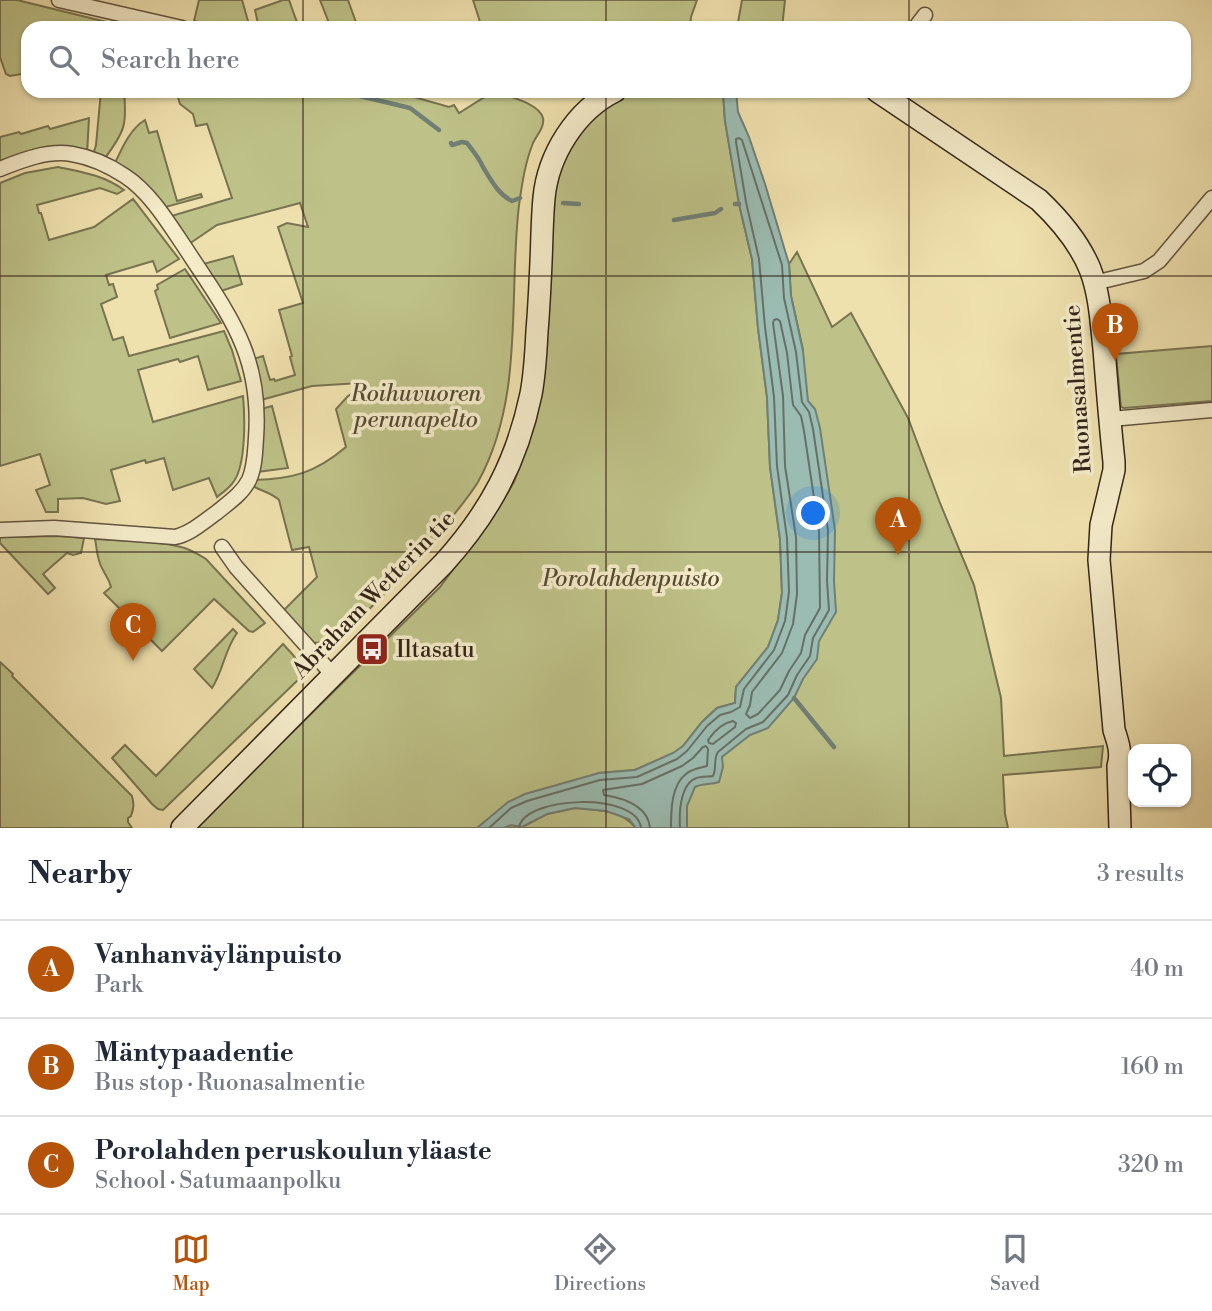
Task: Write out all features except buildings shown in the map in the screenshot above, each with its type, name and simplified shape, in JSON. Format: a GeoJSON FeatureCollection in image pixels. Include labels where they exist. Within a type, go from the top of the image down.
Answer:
{"type":"FeatureCollection","features":[{"type":"Feature","properties":{"kind":"street"},"geometry":{"type":"LineString","coordinates":[[59,0],[151,21]]}},
{"type":"Feature","properties":{"kind":"street"},"geometry":{"type":"LineString","coordinates":[[920,21],[925,15]]}},
{"type":"Feature","properties":{"kind":"street","name":"Abraham Wetterin tie"},"geometry":{"type":"LineString","coordinates":[[181,828],[444,563],[486,510],[508,470],[521,435],[534,371],[544,197],[548,178],[567,134],[576,122],[604,98]]}},
{"type":"Feature","properties":{"kind":"street","name":"Ruonasalmentie"},"geometry":{"type":"LineString","coordinates":[[887,98],[1039,200],[1069,233],[1082,253],[1094,283],[1111,419],[1114,470],[1101,526],[1099,560],[1114,730],[1120,758],[1120,828]]}},
{"type":"Feature","properties":{"kind":"street"},"geometry":{"type":"LineString","coordinates":[[0,169],[48,154],[69,154],[89,159],[126,176],[140,188],[186,250],[234,324],[243,344],[257,404],[254,461],[250,478],[235,498],[187,533],[175,537],[54,528],[0,530]]}},
{"type":"Feature","properties":{"kind":"street"},"geometry":{"type":"LineString","coordinates":[[1094,283],[1144,271],[1159,261],[1212,198]]}},
{"type":"Feature","properties":{"kind":"street"},"geometry":{"type":"LineString","coordinates":[[1111,419],[1212,410]]}},
{"type":"Feature","properties":{"kind":"street"},"geometry":{"type":"LineString","coordinates":[[222,547],[236,568],[333,676]]}},
{"type":"Feature","properties":{"kind":"green space"},"geometry":{"type":"Polygon","coordinates":[[[0,0],[17,0],[102,21],[21,21],[21,74],[6,74],[0,57],[0,0]]]}},
{"type":"Feature","properties":{"kind":"green space"},"geometry":{"type":"Polygon","coordinates":[[[199,0],[242,0],[248,21],[194,21],[199,0]]]}},
{"type":"Feature","properties":{"kind":"green space"},"geometry":{"type":"Polygon","coordinates":[[[289,0],[296,21],[257,21],[255,10],[289,0]]]}},
{"type":"Feature","properties":{"kind":"green space"},"geometry":{"type":"Polygon","coordinates":[[[320,0],[348,0],[356,21],[328,21],[320,0]]]}},
{"type":"Feature","properties":{"kind":"green space"},"geometry":{"type":"Polygon","coordinates":[[[473,0],[697,0],[691,21],[480,21],[473,0]]]}},
{"type":"Feature","properties":{"kind":"green space"},"geometry":{"type":"Polygon","coordinates":[[[742,0],[785,0],[783,21],[738,21],[742,0]]]}},
{"type":"Feature","properties":{"kind":"green space"},"geometry":{"type":"Polygon","coordinates":[[[100,98],[125,98],[125,120],[117,141],[105,158],[93,155],[100,98]]]}},
{"type":"Feature","properties":{"kind":"green space","name":"Roihuvuoren perunapelto"},"geometry":{"type":"Polygon","coordinates":[[[178,98],[418,98],[449,107],[454,105],[459,113],[483,98],[514,98],[535,108],[543,118],[542,128],[528,158],[520,197],[509,381],[503,416],[493,449],[478,482],[443,530],[337,641],[314,643],[282,612],[317,577],[309,547],[292,550],[279,500],[251,485],[253,480],[292,476],[313,469],[346,447],[336,409],[348,396],[362,388],[360,383],[312,386],[261,400],[253,359],[263,356],[270,380],[295,375],[279,310],[303,303],[278,227],[287,223],[308,227],[300,203],[217,225],[189,244],[168,217],[232,198],[207,124],[196,126],[193,114],[180,104],[178,98]]]}},
{"type":"Feature","properties":{"kind":"green space","name":"Porolahdenpuisto"},"geometry":{"type":"Polygon","coordinates":[[[619,98],[723,98],[740,208],[752,259],[767,397],[770,467],[780,539],[782,593],[778,620],[768,647],[736,687],[735,703],[717,708],[674,753],[635,770],[599,773],[491,817],[477,828],[195,828],[440,587],[499,507],[514,482],[539,405],[543,374],[550,220],[558,177],[575,140],[603,110],[619,98]]]}},
{"type":"Feature","properties":{"kind":"green space"},"geometry":{"type":"Polygon","coordinates":[[[89,118],[87,154],[0,163],[0,137],[48,126],[50,129],[89,118]]]}},
{"type":"Feature","properties":{"kind":"green space"},"geometry":{"type":"Polygon","coordinates":[[[145,120],[149,133],[157,131],[177,201],[201,194],[202,197],[162,208],[115,163],[131,134],[145,120]]]}},
{"type":"Feature","properties":{"kind":"green space"},"geometry":{"type":"Polygon","coordinates":[[[58,167],[100,177],[124,190],[117,194],[100,188],[37,205],[49,240],[94,227],[133,199],[179,259],[157,272],[153,261],[106,275],[109,285],[113,284],[117,297],[101,304],[113,340],[123,337],[129,356],[224,331],[241,381],[208,390],[198,356],[138,370],[153,422],[243,396],[241,464],[232,483],[217,497],[209,478],[173,490],[164,458],[146,463],[145,460],[111,470],[120,501],[106,504],[83,498],[58,499],[58,512],[46,512],[36,490],[50,485],[40,454],[0,466],[0,183],[25,173],[58,167]]]}},
{"type":"Feature","properties":{"kind":"green space"},"geometry":{"type":"Polygon","coordinates":[[[797,252],[832,327],[851,313],[908,418],[974,585],[1001,698],[1004,756],[1103,746],[1101,767],[1003,775],[1008,828],[675,828],[681,798],[780,691],[803,350],[791,296],[789,264],[797,252]]]}},
{"type":"Feature","properties":{"kind":"green space"},"geometry":{"type":"Polygon","coordinates":[[[233,256],[242,284],[221,291],[203,264],[233,256]]]}},
{"type":"Feature","properties":{"kind":"green space"},"geometry":{"type":"Polygon","coordinates":[[[185,269],[221,323],[170,338],[155,291],[158,289],[157,285],[185,269]]]}},
{"type":"Feature","properties":{"kind":"green space"},"geometry":{"type":"Polygon","coordinates":[[[1212,346],[1212,401],[1121,407],[1116,354],[1212,346]]]}},
{"type":"Feature","properties":{"kind":"green space"},"geometry":{"type":"Polygon","coordinates":[[[272,406],[288,468],[257,472],[261,409],[272,406]]]}},
{"type":"Feature","properties":{"kind":"green space"},"geometry":{"type":"Polygon","coordinates":[[[0,537],[84,538],[81,553],[67,553],[43,574],[55,588],[48,594],[0,543],[0,537]]]}},
{"type":"Feature","properties":{"kind":"green space"},"geometry":{"type":"Polygon","coordinates":[[[95,539],[160,543],[194,552],[206,559],[265,623],[253,632],[249,631],[214,599],[162,651],[104,593],[111,587],[100,563],[95,539]]]}},
{"type":"Feature","properties":{"kind":"green space"},"geometry":{"type":"Polygon","coordinates":[[[233,629],[237,633],[212,688],[194,669],[233,629]]]}},
{"type":"Feature","properties":{"kind":"green space"},"geometry":{"type":"Polygon","coordinates":[[[283,644],[299,663],[302,676],[163,810],[158,809],[112,758],[125,745],[156,776],[283,644]]]}},
{"type":"Feature","properties":{"kind":"green space"},"geometry":{"type":"Polygon","coordinates":[[[0,662],[132,796],[133,808],[128,822],[132,828],[0,828],[0,662]]]}},
{"type":"Feature","properties":{"kind":"green space"},"geometry":{"type":"Polygon","coordinates":[[[575,808],[616,814],[636,828],[504,828],[511,825],[522,827],[547,814],[575,808]]]}},
{"type":"Feature","properties":{"kind":"water"},"geometry":{"type":"Polygon","coordinates":[[[723,98],[737,98],[738,112],[765,184],[789,264],[791,296],[803,351],[808,401],[815,409],[820,428],[835,530],[836,612],[819,641],[817,659],[794,698],[768,728],[750,735],[722,757],[723,767],[719,782],[695,787],[687,806],[687,828],[636,828],[629,819],[606,811],[575,808],[547,814],[522,827],[511,825],[504,828],[477,828],[508,802],[525,794],[599,773],[635,770],[673,753],[683,746],[717,708],[735,703],[736,687],[768,647],[778,620],[782,593],[780,539],[770,467],[767,397],[752,259],[739,204],[723,98]]]}},
{"type":"Feature","properties":{"kind":"waterway"},"geometry":{"type":"LineString","coordinates":[[368,98],[410,108],[439,130]]}},
{"type":"Feature","properties":{"kind":"waterway"},"geometry":{"type":"LineString","coordinates":[[451,143],[467,143],[499,191],[512,201],[520,198]]}},
{"type":"Feature","properties":{"kind":"waterway"},"geometry":{"type":"LineString","coordinates":[[563,203],[579,204]]}},
{"type":"Feature","properties":{"kind":"waterway"},"geometry":{"type":"LineString","coordinates":[[674,220],[715,213],[721,209]]}},
{"type":"Feature","properties":{"kind":"waterway"},"geometry":{"type":"LineString","coordinates":[[794,698],[834,747]]}},
{"type":"Feature","properties":{"kind":"place","name":"Mäntypaadentie"},"geometry":{"type":"Point","coordinates":[1115,361]}},
{"type":"Feature","properties":{"kind":"place","name":"Vanhanväylänpuisto"},"geometry":{"type":"Point","coordinates":[898,555]}},
{"type":"Feature","properties":{"kind":"place","name":"Iltasatu"},"geometry":{"type":"Point","coordinates":[372,649]}},
{"type":"Feature","properties":{"kind":"place","name":"Porolahden peruskoulun yläaste"},"geometry":{"type":"Point","coordinates":[133,661]}}]}
